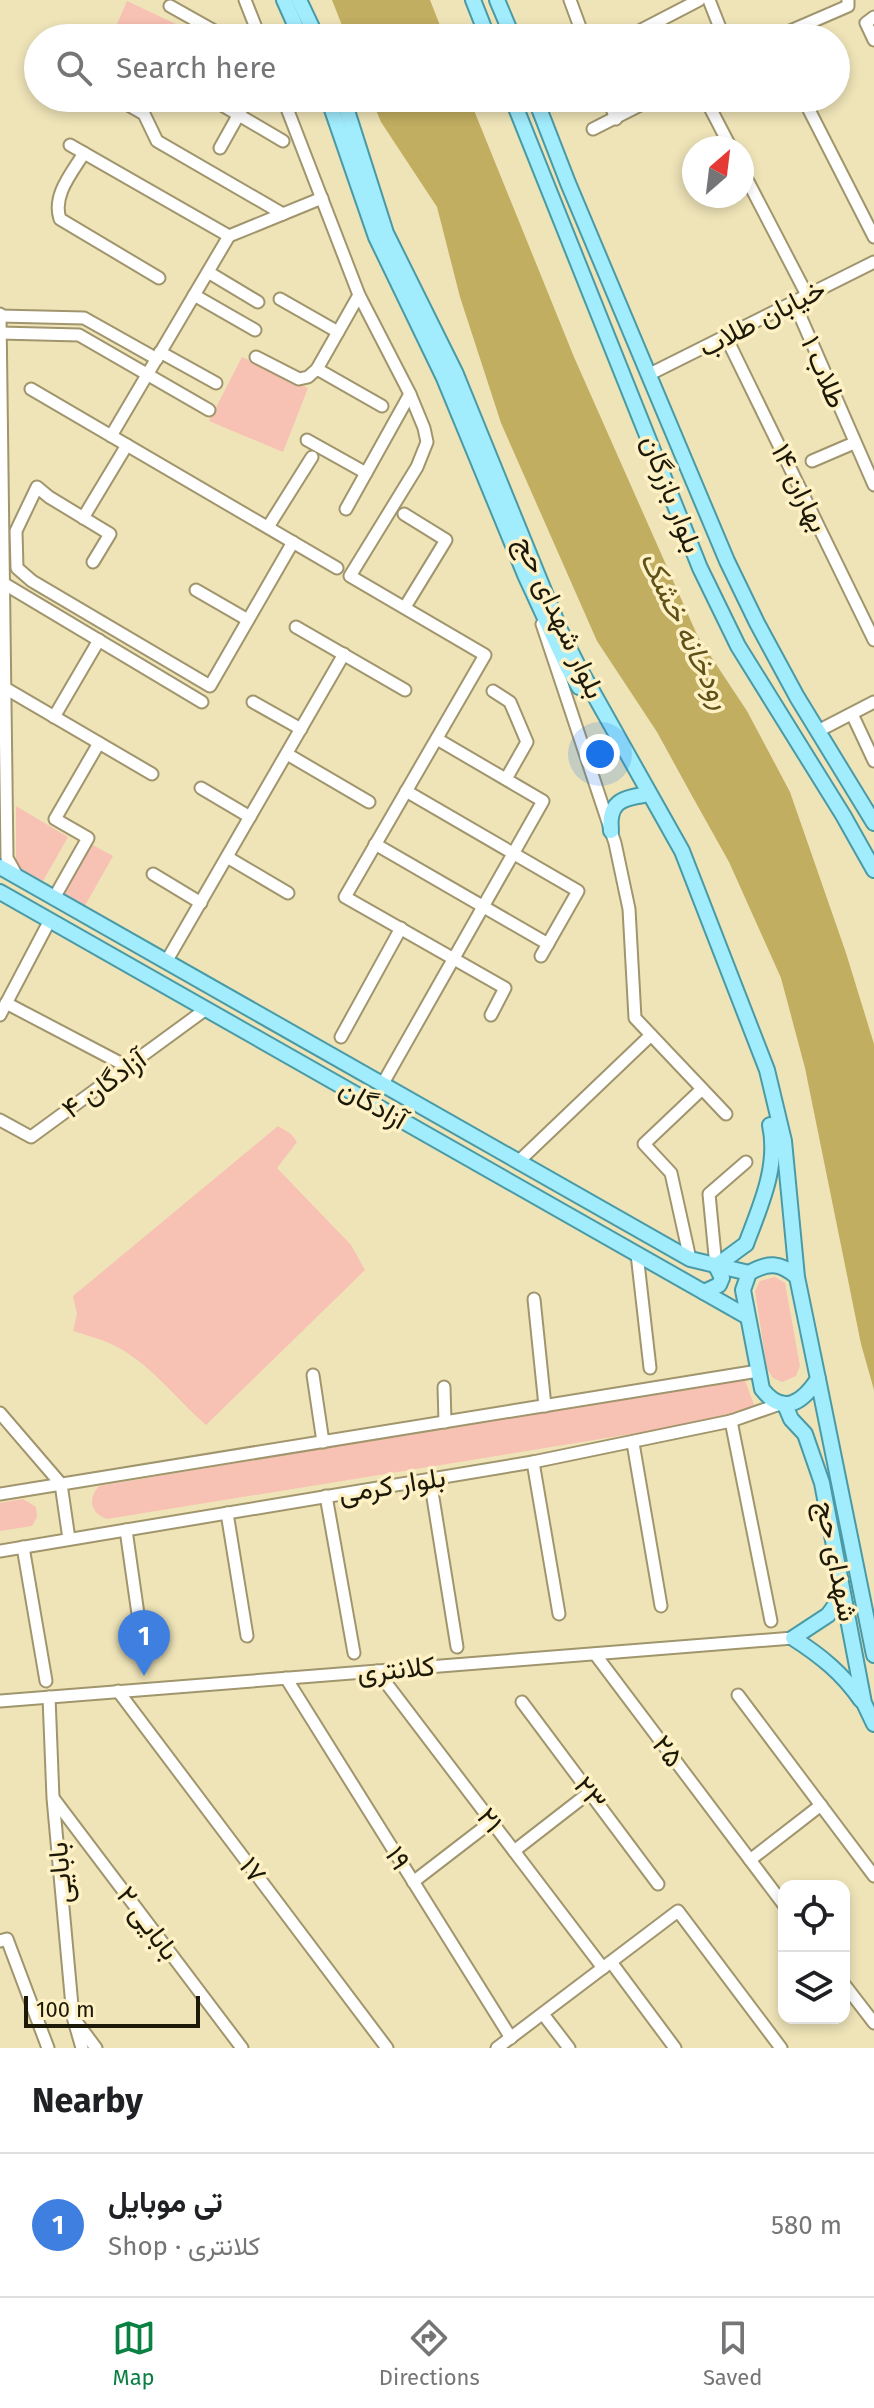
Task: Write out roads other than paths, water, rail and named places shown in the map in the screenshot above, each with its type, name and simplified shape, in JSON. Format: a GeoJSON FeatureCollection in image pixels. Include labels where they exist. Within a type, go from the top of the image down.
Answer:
{"type":"FeatureCollection","features":[{"type":"Feature","properties":{"kind":"main road"},"geometry":{"type":"LineString","coordinates":[[284,0],[295,24]]}},
{"type":"Feature","properties":{"kind":"main road"},"geometry":{"type":"LineString","coordinates":[[299,0],[310,24]]}},
{"type":"Feature","properties":{"kind":"main road"},"geometry":{"type":"LineString","coordinates":[[473,0],[483,24]]}},
{"type":"Feature","properties":{"kind":"main road"},"geometry":{"type":"LineString","coordinates":[[497,0],[507,24]]}},
{"type":"Feature","properties":{"kind":"main road","name":"بلوار شهدای حج"},"geometry":{"type":"LineString","coordinates":[[333,112],[376,237],[444,378],[526,577],[568,668],[671,845],[758,1074],[774,1144],[765,1195],[746,1244]]}},
{"type":"Feature","properties":{"kind":"main road","name":"بلوار شهدای حج"},"geometry":{"type":"LineString","coordinates":[[347,112],[386,233],[455,372],[560,630],[670,827],[712,925],[767,1070],[784,1141],[797,1277],[818,1379]]}},
{"type":"Feature","properties":{"kind":"main road","name":"بلوار بازرگان"},"geometry":{"type":"LineString","coordinates":[[518,112],[700,568],[738,646],[874,870]]}},
{"type":"Feature","properties":{"kind":"main road","name":"بلوار بازرگان"},"geometry":{"type":"LineString","coordinates":[[540,112],[733,574],[764,636],[874,823]]}},
{"type":"Feature","properties":{"kind":"main road"},"geometry":{"type":"LineString","coordinates":[[611,831],[610,817],[615,805],[626,797],[644,795]]}},
{"type":"Feature","properties":{"kind":"main road","name":"آزادگان"},"geometry":{"type":"LineString","coordinates":[[0,867],[690,1259],[750,1272],[763,1265],[775,1264],[787,1268],[797,1277]]}},
{"type":"Feature","properties":{"kind":"main road","name":"آزادگان"},"geometry":{"type":"LineString","coordinates":[[0,892],[746,1316]]}},
{"type":"Feature","properties":{"kind":"main road"},"geometry":{"type":"LineString","coordinates":[[254,1036],[264,1018]]}},
{"type":"Feature","properties":{"kind":"main road"},"geometry":{"type":"LineString","coordinates":[[704,1292],[719,1285],[722,1278],[716,1266],[746,1244]]}},
{"type":"Feature","properties":{"kind":"main road","name":"شهدای حج"},"geometry":{"type":"LineString","coordinates":[[746,1244],[750,1272],[743,1290],[762,1389],[770,1399],[783,1405],[805,1434],[822,1483],[864,1703],[874,1724]]}},
{"type":"Feature","properties":{"kind":"main road"},"geometry":{"type":"LineString","coordinates":[[783,1405],[797,1402],[818,1379]]}},
{"type":"Feature","properties":{"kind":"main road","name":"شهدای حج"},"geometry":{"type":"LineString","coordinates":[[818,1379],[874,1655]]}},
{"type":"Feature","properties":{"kind":"main road"},"geometry":{"type":"LineString","coordinates":[[842,1596],[828,1615],[793,1638],[844,1676],[864,1703]]}},
{"type":"Feature","properties":{"kind":"street"},"geometry":{"type":"LineString","coordinates":[[245,0],[254,24]]}},
{"type":"Feature","properties":{"kind":"street"},"geometry":{"type":"LineString","coordinates":[[570,0],[579,24]]}},
{"type":"Feature","properties":{"kind":"street"},"geometry":{"type":"LineString","coordinates":[[653,24],[699,0]]}},
{"type":"Feature","properties":{"kind":"street"},"geometry":{"type":"LineString","coordinates":[[709,0],[718,24]]}},
{"type":"Feature","properties":{"kind":"street"},"geometry":{"type":"LineString","coordinates":[[806,24],[848,6],[848,0]]}},
{"type":"Feature","properties":{"kind":"street"},"geometry":{"type":"LineString","coordinates":[[170,6],[202,24]]}},
{"type":"Feature","properties":{"kind":"street"},"geometry":{"type":"LineString","coordinates":[[870,20],[874,40]]}},
{"type":"Feature","properties":{"kind":"street"},"geometry":{"type":"LineString","coordinates":[[140,112],[157,141],[283,214]]}},
{"type":"Feature","properties":{"kind":"street"},"geometry":{"type":"LineString","coordinates":[[234,112],[283,141]]}},
{"type":"Feature","properties":{"kind":"street"},"geometry":{"type":"LineString","coordinates":[[288,112],[359,295],[410,394],[427,442],[425,452],[350,576],[485,655],[345,897],[505,988],[491,1015]]}},
{"type":"Feature","properties":{"kind":"street"},"geometry":{"type":"LineString","coordinates":[[613,112],[616,119]]}},
{"type":"Feature","properties":{"kind":"street"},"geometry":{"type":"LineString","coordinates":[[593,129],[629,112]]}},
{"type":"Feature","properties":{"kind":"street"},"geometry":{"type":"LineString","coordinates":[[712,112],[725,136]]}},
{"type":"Feature","properties":{"kind":"street"},"geometry":{"type":"LineString","coordinates":[[810,112],[874,237]]}},
{"type":"Feature","properties":{"kind":"street"},"geometry":{"type":"LineString","coordinates":[[220,148],[238,114]]}},
{"type":"Feature","properties":{"kind":"street"},"geometry":{"type":"LineString","coordinates":[[70,145],[229,236]]}},
{"type":"Feature","properties":{"kind":"street"},"geometry":{"type":"LineString","coordinates":[[84,153],[59,195],[56,207],[60,219],[159,278]]}},
{"type":"Feature","properties":{"kind":"street"},"geometry":{"type":"LineString","coordinates":[[754,193],[807,295]]}},
{"type":"Feature","properties":{"kind":"street"},"geometry":{"type":"LineString","coordinates":[[111,436],[229,236],[322,198]]}},
{"type":"Feature","properties":{"kind":"street","name":"خیابان طلاب"},"geometry":{"type":"LineString","coordinates":[[650,374],[874,262]]}},
{"type":"Feature","properties":{"kind":"street"},"geometry":{"type":"LineString","coordinates":[[208,272],[258,302]]}},
{"type":"Feature","properties":{"kind":"street"},"geometry":{"type":"LineString","coordinates":[[194,295],[255,330]]}},
{"type":"Feature","properties":{"kind":"street"},"geometry":{"type":"LineString","coordinates":[[256,357],[299,379],[308,377],[317,369],[359,295]]}},
{"type":"Feature","properties":{"kind":"street"},"geometry":{"type":"LineString","coordinates":[[280,299],[338,332]]}},
{"type":"Feature","properties":{"kind":"street","name":"طلاب ۱"},"geometry":{"type":"LineString","coordinates":[[794,302],[874,485]]}},
{"type":"Feature","properties":{"kind":"street"},"geometry":{"type":"LineString","coordinates":[[17,877],[7,858],[3,826],[5,688],[0,315],[84,318],[216,383]]}},
{"type":"Feature","properties":{"kind":"street"},"geometry":{"type":"LineString","coordinates":[[0,333],[79,335],[209,410]]}},
{"type":"Feature","properties":{"kind":"street","name":"بهاران ۱۴"},"geometry":{"type":"LineString","coordinates":[[726,337],[874,640]]}},
{"type":"Feature","properties":{"kind":"street"},"geometry":{"type":"LineString","coordinates":[[317,369],[382,406]]}},
{"type":"Feature","properties":{"kind":"street"},"geometry":{"type":"LineString","coordinates":[[31,389],[337,568]]}},
{"type":"Feature","properties":{"kind":"street"},"geometry":{"type":"LineString","coordinates":[[346,509],[410,394]]}},
{"type":"Feature","properties":{"kind":"street"},"geometry":{"type":"LineString","coordinates":[[307,440],[366,473]]}},
{"type":"Feature","properties":{"kind":"street"},"geometry":{"type":"LineString","coordinates":[[812,461],[854,443]]}},
{"type":"Feature","properties":{"kind":"street"},"geometry":{"type":"LineString","coordinates":[[83,518],[127,445]]}},
{"type":"Feature","properties":{"kind":"street"},"geometry":{"type":"LineString","coordinates":[[268,527],[312,457]]}},
{"type":"Feature","properties":{"kind":"street"},"geometry":{"type":"LineString","coordinates":[[93,562],[110,534],[37,487],[16,531],[17,568],[32,581],[210,686],[293,542]]}},
{"type":"Feature","properties":{"kind":"street"},"geometry":{"type":"LineString","coordinates":[[404,514],[446,540],[405,607]]}},
{"type":"Feature","properties":{"kind":"street"},"geometry":{"type":"LineString","coordinates":[[526,577],[611,831],[629,909],[635,1018],[726,1114]]}},
{"type":"Feature","properties":{"kind":"street"},"geometry":{"type":"LineString","coordinates":[[3,583],[202,702]]}},
{"type":"Feature","properties":{"kind":"street"},"geometry":{"type":"LineString","coordinates":[[196,590],[248,620]]}},
{"type":"Feature","properties":{"kind":"street"},"geometry":{"type":"LineString","coordinates":[[296,627],[405,690]]}},
{"type":"Feature","properties":{"kind":"street"},"geometry":{"type":"LineString","coordinates":[[54,717],[99,640]]}},
{"type":"Feature","properties":{"kind":"street"},"geometry":{"type":"LineString","coordinates":[[166,962],[344,654]]}},
{"type":"Feature","properties":{"kind":"street"},"geometry":{"type":"LineString","coordinates":[[5,688],[152,774]]}},
{"type":"Feature","properties":{"kind":"street"},"geometry":{"type":"LineString","coordinates":[[493,691],[510,702],[527,742],[506,779]]}},
{"type":"Feature","properties":{"kind":"street"},"geometry":{"type":"LineString","coordinates":[[253,702],[301,729]]}},
{"type":"Feature","properties":{"kind":"street"},"geometry":{"type":"LineString","coordinates":[[818,731],[874,702]]}},
{"type":"Feature","properties":{"kind":"street"},"geometry":{"type":"LineString","coordinates":[[852,714],[874,761]]}},
{"type":"Feature","properties":{"kind":"street"},"geometry":{"type":"LineString","coordinates":[[382,1085],[543,801],[437,739]]}},
{"type":"Feature","properties":{"kind":"street"},"geometry":{"type":"LineString","coordinates":[[54,898],[88,838],[55,819],[99,743]]}},
{"type":"Feature","properties":{"kind":"street"},"geometry":{"type":"LineString","coordinates":[[287,754],[369,802]]}},
{"type":"Feature","properties":{"kind":"street"},"geometry":{"type":"LineString","coordinates":[[201,788],[250,817]]}},
{"type":"Feature","properties":{"kind":"street"},"geometry":{"type":"LineString","coordinates":[[406,791],[578,891],[541,956]]}},
{"type":"Feature","properties":{"kind":"street"},"geometry":{"type":"LineString","coordinates":[[375,844],[548,944]]}},
{"type":"Feature","properties":{"kind":"street"},"geometry":{"type":"LineString","coordinates":[[227,857],[288,893]]}},
{"type":"Feature","properties":{"kind":"street"},"geometry":{"type":"LineString","coordinates":[[153,874],[201,903]]}},
{"type":"Feature","properties":{"kind":"street"},"geometry":{"type":"LineString","coordinates":[[50,920],[3,1009],[128,1067]]}},
{"type":"Feature","properties":{"kind":"street"},"geometry":{"type":"LineString","coordinates":[[341,1037],[401,928]]}},
{"type":"Feature","properties":{"kind":"street","name":"آزادگان ۴"},"geometry":{"type":"LineString","coordinates":[[0,1120],[31,1137],[206,1009]]}},
{"type":"Feature","properties":{"kind":"street"},"geometry":{"type":"LineString","coordinates":[[518,1162],[651,1035]]}},
{"type":"Feature","properties":{"kind":"street"},"geometry":{"type":"LineString","coordinates":[[690,1259],[671,1173],[644,1144],[702,1089]]}},
{"type":"Feature","properties":{"kind":"street"},"geometry":{"type":"LineString","coordinates":[[716,1266],[709,1194],[746,1162]]}},
{"type":"Feature","properties":{"kind":"street"},"geometry":{"type":"LineString","coordinates":[[637,1254],[650,1368]]}},
{"type":"Feature","properties":{"kind":"street"},"geometry":{"type":"LineString","coordinates":[[534,1299],[545,1406]]}},
{"type":"Feature","properties":{"kind":"street","name":"بلوار کرمی"},"geometry":{"type":"LineString","coordinates":[[0,1494],[758,1371]]}},
{"type":"Feature","properties":{"kind":"street"},"geometry":{"type":"LineString","coordinates":[[313,1375],[323,1442]]}},
{"type":"Feature","properties":{"kind":"street"},"geometry":{"type":"LineString","coordinates":[[444,1387],[445,1422]]}},
{"type":"Feature","properties":{"kind":"street","name":"بلوار کرمی"},"geometry":{"type":"LineString","coordinates":[[0,1551],[533,1462],[731,1421],[783,1405]]}},
{"type":"Feature","properties":{"kind":"street"},"geometry":{"type":"LineString","coordinates":[[0,1413],[61,1484],[69,1539]]}},
{"type":"Feature","properties":{"kind":"street"},"geometry":{"type":"LineString","coordinates":[[731,1421],[771,1621]]}},
{"type":"Feature","properties":{"kind":"street"},"geometry":{"type":"LineString","coordinates":[[633,1443],[661,1606]]}},
{"type":"Feature","properties":{"kind":"street"},"geometry":{"type":"LineString","coordinates":[[533,1462],[559,1614]]}},
{"type":"Feature","properties":{"kind":"street"},"geometry":{"type":"LineString","coordinates":[[430,1479],[457,1647]]}},
{"type":"Feature","properties":{"kind":"street"},"geometry":{"type":"LineString","coordinates":[[326,1496],[354,1653]]}},
{"type":"Feature","properties":{"kind":"street"},"geometry":{"type":"LineString","coordinates":[[227,1513],[247,1636]]}},
{"type":"Feature","properties":{"kind":"street"},"geometry":{"type":"LineString","coordinates":[[126,1530],[143,1649]]}},
{"type":"Feature","properties":{"kind":"street"},"geometry":{"type":"LineString","coordinates":[[23,1547],[46,1681]]}},
{"type":"Feature","properties":{"kind":"street","name":"کلانتری"},"geometry":{"type":"LineString","coordinates":[[0,1701],[793,1638]]}},
{"type":"Feature","properties":{"kind":"street","name":"۲۵"},"geometry":{"type":"LineString","coordinates":[[595,1654],[778,1897]]}},
{"type":"Feature","properties":{"kind":"street","name":"۲۱"},"geometry":{"type":"LineString","coordinates":[[377,1671],[491,1822],[675,2048]]}},
{"type":"Feature","properties":{"kind":"street","name":"۱۹"},"geometry":{"type":"LineString","coordinates":[[286,1678],[413,1882],[504,2044]]}},
{"type":"Feature","properties":{"kind":"street","name":"۱۷"},"geometry":{"type":"LineString","coordinates":[[118,1691],[387,2048]]}},
{"type":"Feature","properties":{"kind":"street"},"geometry":{"type":"LineString","coordinates":[[738,1695],[874,1876]]}},
{"type":"Feature","properties":{"kind":"street","name":"بابایی"},"geometry":{"type":"LineString","coordinates":[[49,1697],[53,1798],[73,2017],[82,2048]]}},
{"type":"Feature","properties":{"kind":"street","name":"۲۳"},"geometry":{"type":"LineString","coordinates":[[522,1702],[658,1884]]}},
{"type":"Feature","properties":{"kind":"street"},"geometry":{"type":"LineString","coordinates":[[514,1851],[590,1792]]}},
{"type":"Feature","properties":{"kind":"street","name":"بابایی ۲"},"geometry":{"type":"LineString","coordinates":[[53,1798],[242,2048]]}},
{"type":"Feature","properties":{"kind":"street"},"geometry":{"type":"LineString","coordinates":[[750,1860],[821,1805]]}},
{"type":"Feature","properties":{"kind":"street"},"geometry":{"type":"LineString","coordinates":[[413,1882],[491,1822]]}},
{"type":"Feature","properties":{"kind":"street"},"geometry":{"type":"LineString","coordinates":[[504,2044],[678,1911],[781,2048]]}},
{"type":"Feature","properties":{"kind":"street"},"geometry":{"type":"LineString","coordinates":[[0,1941],[7,1939],[48,2048]]}},
{"type":"Feature","properties":{"kind":"street"},"geometry":{"type":"LineString","coordinates":[[850,1992],[874,2023]]}},
{"type":"Feature","properties":{"kind":"street"},"geometry":{"type":"LineString","coordinates":[[543,2014],[569,2048]]}},
{"type":"Feature","properties":{"kind":"street"},"geometry":{"type":"LineString","coordinates":[[73,2017],[96,2048]]}},
{"type":"Feature","properties":{"kind":"water"},"geometry":{"type":"Polygon","coordinates":[[[332,0],[430,0],[439,24],[341,24],[332,0]]]}},
{"type":"Feature","properties":{"kind":"water","name":"رودخانه خشک"},"geometry":{"type":"Polygon","coordinates":[[[377,112],[475,112],[574,357],[698,637],[747,711],[790,792],[874,1044],[874,1390],[861,1344],[805,1068],[781,978],[729,862],[657,732],[597,641],[501,423],[460,297],[437,207],[377,112]]]}},
{"type":"Feature","properties":{"kind":"place","name":"تی موبایل"},"geometry":{"type":"Point","coordinates":[144,1676]}}]}
